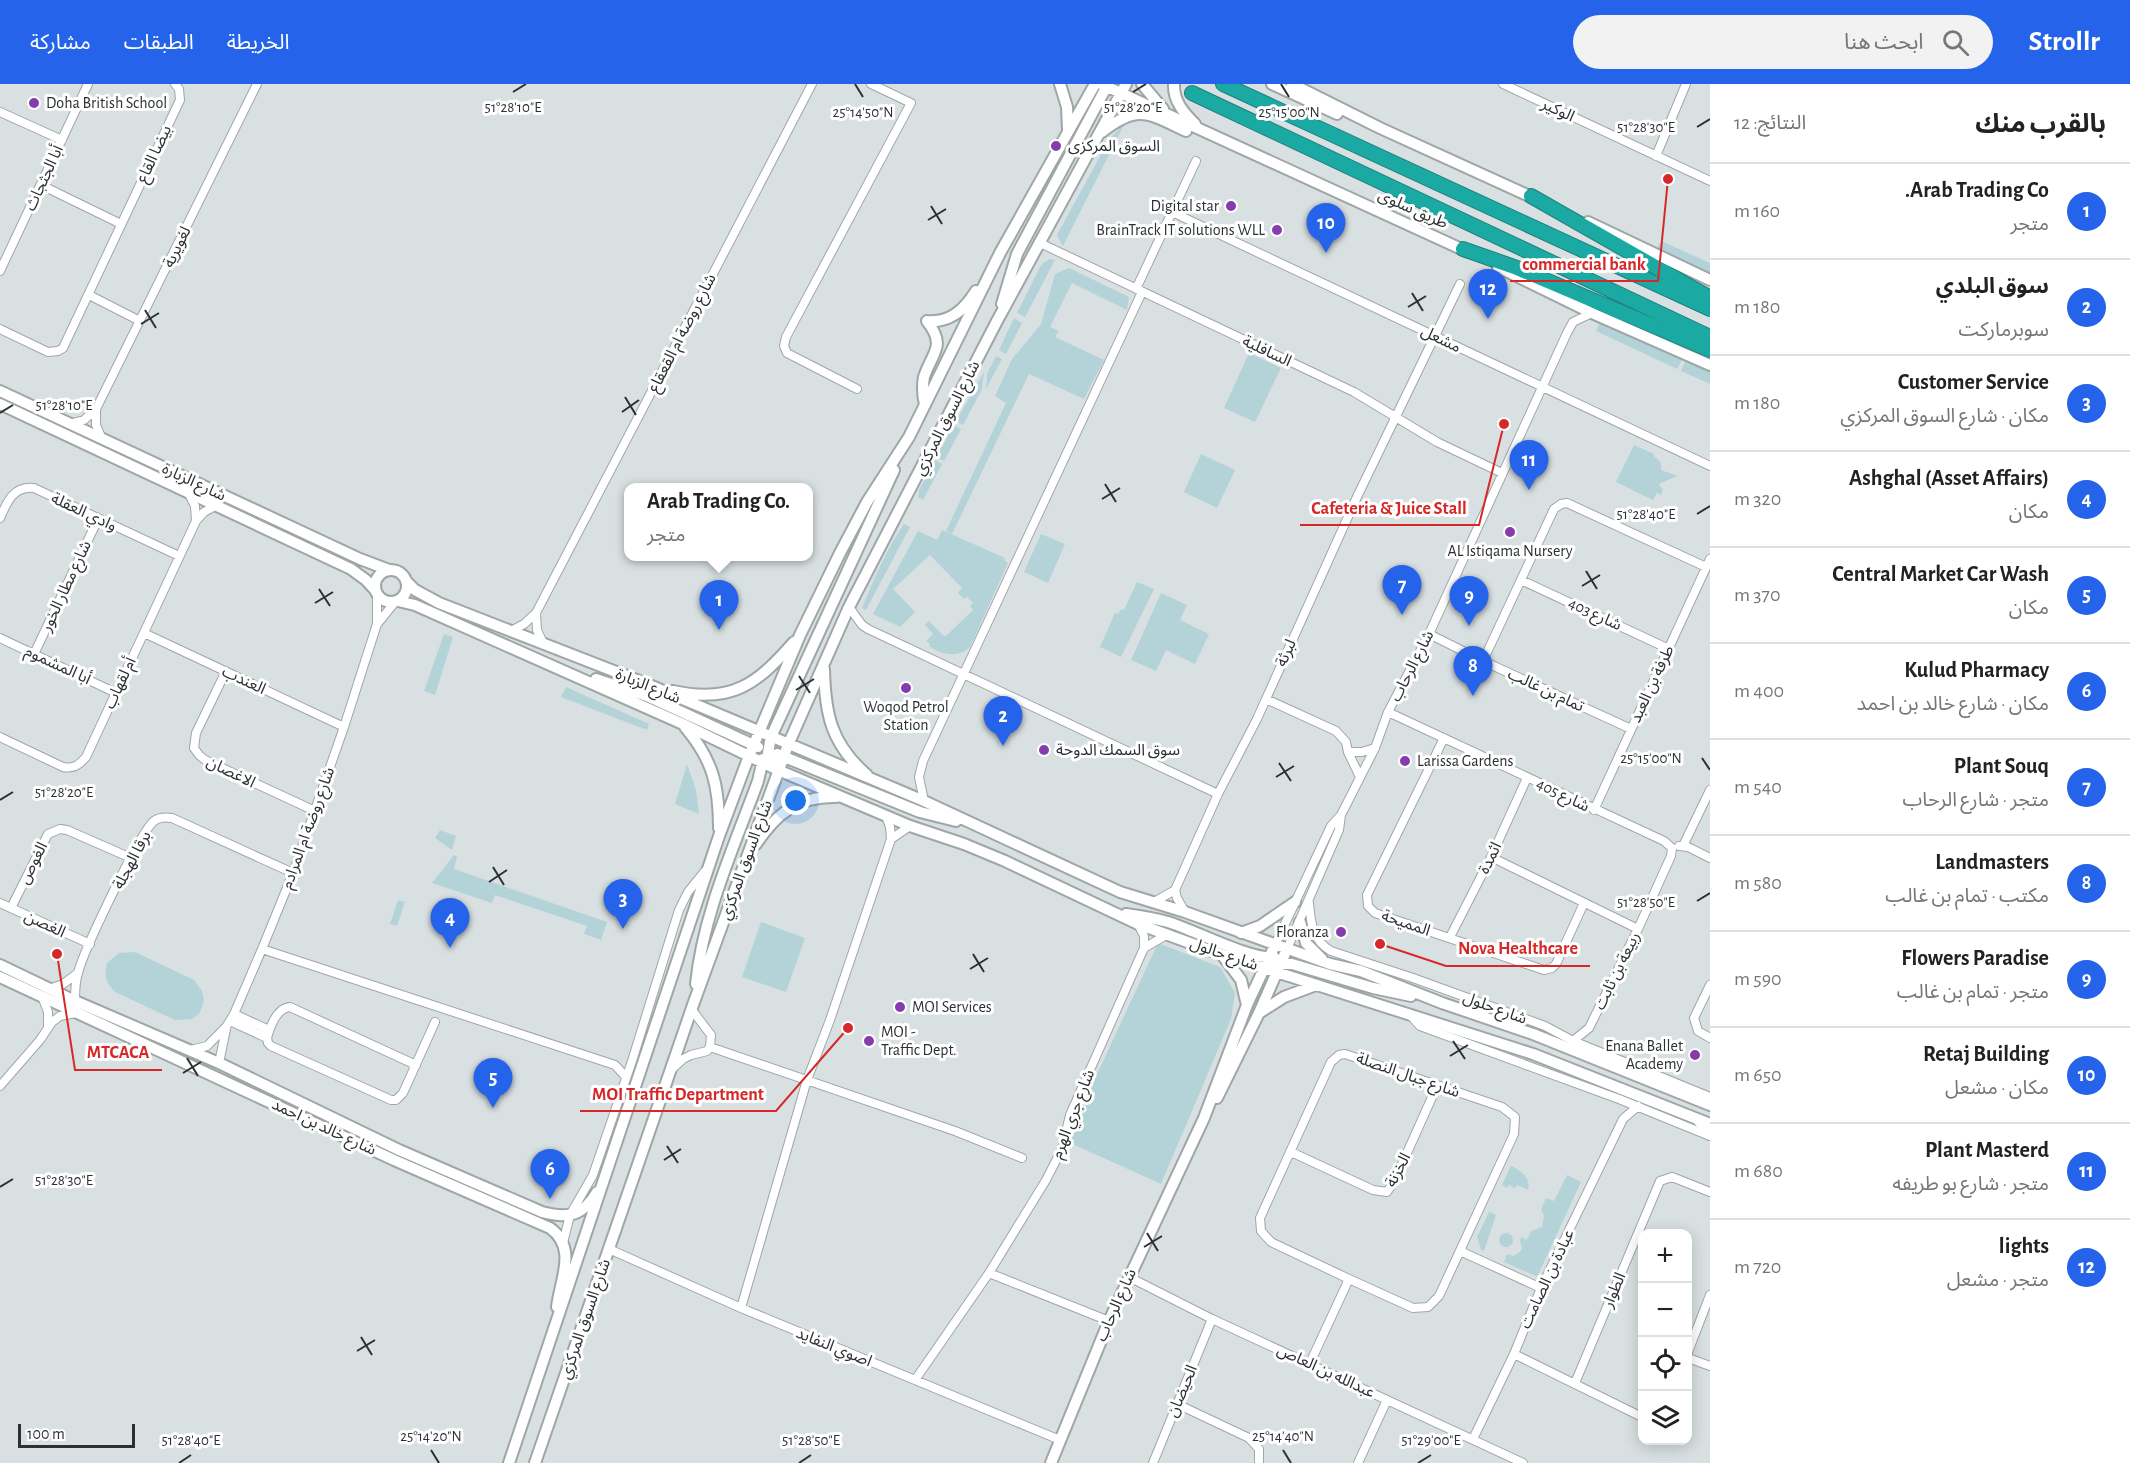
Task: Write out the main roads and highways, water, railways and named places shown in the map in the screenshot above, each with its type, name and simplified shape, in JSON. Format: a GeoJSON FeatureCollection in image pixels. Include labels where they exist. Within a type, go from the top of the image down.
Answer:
{"type":"FeatureCollection","features":[{"type":"Feature","properties":{"kind":"highway","name":"طريق سلوى"},"geometry":{"type":"LineString","coordinates":[[1222,84],[1710,309]]}},
{"type":"Feature","properties":{"kind":"highway","name":"طريق سلوى"},"geometry":{"type":"LineString","coordinates":[[1192,93],[1710,337]]}},
{"type":"Feature","properties":{"kind":"highway"},"geometry":{"type":"LineString","coordinates":[[1531,196],[1710,298]]}},
{"type":"Feature","properties":{"kind":"highway"},"geometry":{"type":"LineString","coordinates":[[1463,249],[1517,268],[1710,350]]}},
{"type":"Feature","properties":{"kind":"main road"},"geometry":{"type":"LineString","coordinates":[[1060,84],[1068,107],[1068,131]]}},
{"type":"Feature","properties":{"kind":"main road"},"geometry":{"type":"LineString","coordinates":[[1142,84],[1150,96],[1169,114]]}},
{"type":"Feature","properties":{"kind":"main road"},"geometry":{"type":"LineString","coordinates":[[1174,84],[1174,94],[1179,106],[1203,132]]}},
{"type":"Feature","properties":{"kind":"main road"},"geometry":{"type":"LineString","coordinates":[[1272,84],[1328,110],[1380,128]]}},
{"type":"Feature","properties":{"kind":"main road"},"geometry":{"type":"LineString","coordinates":[[1292,84],[1380,128],[1710,280]]}},
{"type":"Feature","properties":{"kind":"main road"},"geometry":{"type":"LineString","coordinates":[[997,321],[1017,254],[1103,85]]}},
{"type":"Feature","properties":{"kind":"main road","name":"شارع السوق المركزي"},"geometry":{"type":"LineString","coordinates":[[509,1463],[719,836],[761,753],[759,732],[801,635],[845,543],[867,502],[909,437],[1000,253],[1068,131],[1103,85]]}},
{"type":"Feature","properties":{"kind":"main road","name":"طريق سلوى"},"geometry":{"type":"LineString","coordinates":[[1103,85],[1124,88],[1203,132],[1463,249],[1592,313],[1710,365]]}},
{"type":"Feature","properties":{"kind":"main road","name":"شارع السوق المركزي"},"geometry":{"type":"LineString","coordinates":[[535,1463],[693,1006],[783,756],[849,607],[997,321],[1124,88]]}},
{"type":"Feature","properties":{"kind":"main road"},"geometry":{"type":"LineString","coordinates":[[1099,134],[1123,117],[1142,113],[1152,115],[1211,142],[1226,142]]}},
{"type":"Feature","properties":{"kind":"main road"},"geometry":{"type":"LineString","coordinates":[[925,405],[924,379],[938,342],[927,321],[944,321],[956,314],[973,296],[1000,253]]}},
{"type":"Feature","properties":{"kind":"main road","name":"شارع الزبارة"},"geometry":{"type":"LineString","coordinates":[[0,392],[367,562],[389,570]]}},
{"type":"Feature","properties":{"kind":"main road","name":"شارع الزبارة"},"geometry":{"type":"LineString","coordinates":[[2,406],[351,569],[359,574],[376,593]]}},
{"type":"Feature","properties":{"kind":"main road"},"geometry":{"type":"LineString","coordinates":[[693,1006],[698,960],[706,928],[758,781],[761,753],[771,737],[909,437]]}},
{"type":"Feature","properties":{"kind":"main road"},"geometry":{"type":"LineString","coordinates":[[389,570],[398,572],[406,581],[404,595],[397,602],[385,602],[376,593],[377,577],[389,570]]}},
{"type":"Feature","properties":{"kind":"main road","name":"شارع الزبارة"},"geometry":{"type":"LineString","coordinates":[[406,581],[426,597],[647,684],[759,732]]}},
{"type":"Feature","properties":{"kind":"main road","name":"شارع الزبارة"},"geometry":{"type":"LineString","coordinates":[[397,602],[415,605],[683,724],[761,753]]}},
{"type":"Feature","properties":{"kind":"main road"},"geometry":{"type":"LineString","coordinates":[[647,684],[696,694],[730,692],[757,679],[801,635]]}},
{"type":"Feature","properties":{"kind":"main road"},"geometry":{"type":"LineString","coordinates":[[824,663],[825,699],[831,728],[847,755],[874,781]]}},
{"type":"Feature","properties":{"kind":"main road"},"geometry":{"type":"LineString","coordinates":[[572,674],[630,689],[761,753],[783,756],[920,812],[980,827]]}},
{"type":"Feature","properties":{"kind":"main road"},"geometry":{"type":"LineString","coordinates":[[683,724],[701,747],[712,767],[718,792],[719,836]]}},
{"type":"Feature","properties":{"kind":"main road","name":"شارع حالول"},"geometry":{"type":"LineString","coordinates":[[759,732],[924,801],[1085,878],[1120,892],[1185,912],[1330,964],[1360,971],[1442,1003],[1533,1034],[1710,1106]]}},
{"type":"Feature","properties":{"kind":"main road"},"geometry":{"type":"LineString","coordinates":[[761,753],[788,745]]}},
{"type":"Feature","properties":{"kind":"main road"},"geometry":{"type":"LineString","coordinates":[[761,753],[778,770]]}},
{"type":"Feature","properties":{"kind":"main road","name":"شارع حالول"},"geometry":{"type":"LineString","coordinates":[[778,770],[910,826],[1005,861],[1138,924],[1223,956],[1279,967],[1316,985],[1533,1054],[1710,1124]]}},
{"type":"Feature","properties":{"kind":"main road"},"geometry":{"type":"LineString","coordinates":[[747,856],[772,822],[793,805],[819,797],[842,797]]}},
{"type":"Feature","properties":{"kind":"main road"},"geometry":{"type":"LineString","coordinates":[[1239,933],[1260,926],[1294,902]]}},
{"type":"Feature","properties":{"kind":"main road"},"geometry":{"type":"LineString","coordinates":[[1110,911],[1168,922],[1266,963],[1287,949]]}},
{"type":"Feature","properties":{"kind":"main road"},"geometry":{"type":"LineString","coordinates":[[1299,922],[1311,949],[1330,964]]}},
{"type":"Feature","properties":{"kind":"main road","name":"شارع الرحاب"},"geometry":{"type":"LineString","coordinates":[[1051,1463],[1109,1320],[1204,1118],[1247,1005],[1275,945]]}},
{"type":"Feature","properties":{"kind":"main road","name":"شارع الرحاب"},"geometry":{"type":"LineString","coordinates":[[1204,1118],[1215,1102],[1259,1013],[1287,949]]}},
{"type":"Feature","properties":{"kind":"main road"},"geometry":{"type":"LineString","coordinates":[[1223,956],[1241,980],[1247,1005]]}},
{"type":"Feature","properties":{"kind":"main road","name":"شارع خالد بن احمد"},"geometry":{"type":"LineString","coordinates":[[0,965],[75,1001],[219,1063],[399,1150],[512,1200],[554,1215],[570,1215],[589,1204],[608,1173]]}},
{"type":"Feature","properties":{"kind":"main road"},"geometry":{"type":"LineString","coordinates":[[1279,967],[1304,968],[1373,988],[1442,1003]]}},
{"type":"Feature","properties":{"kind":"main road"},"geometry":{"type":"LineString","coordinates":[[1360,971],[1375,967]]}},
{"type":"Feature","properties":{"kind":"main road","name":"شارع خالد بن احمد"},"geometry":{"type":"LineString","coordinates":[[0,977],[394,1160],[550,1228],[556,1232],[565,1249],[565,1267],[555,1331]]}},
{"type":"Feature","properties":{"kind":"main road"},"geometry":{"type":"LineString","coordinates":[[1259,1013],[1284,997],[1316,985]]}},
{"type":"Feature","properties":{"kind":"main road"},"geometry":{"type":"LineString","coordinates":[[1533,1034],[1559,1035]]}},
{"type":"Feature","properties":{"kind":"main road"},"geometry":{"type":"LineString","coordinates":[[1695,1118],[1710,1135]]}},
{"type":"Feature","properties":{"kind":"place","name":"Doha British School"},"geometry":{"type":"Point","coordinates":[34,103]}},
{"type":"Feature","properties":{"kind":"place","name":"السوق المركزى"},"geometry":{"type":"Point","coordinates":[1056,146]}},
{"type":"Feature","properties":{"kind":"place","name":"commercial bank"},"geometry":{"type":"Point","coordinates":[1668,179]}},
{"type":"Feature","properties":{"kind":"place","name":"Digital star"},"geometry":{"type":"Point","coordinates":[1231,206]}},
{"type":"Feature","properties":{"kind":"place","name":"BrainTrack IT solutions WLL"},"geometry":{"type":"Point","coordinates":[1277,230]}},
{"type":"Feature","properties":{"kind":"place","name":"Retaj Building"},"geometry":{"type":"Point","coordinates":[1326,253]}},
{"type":"Feature","properties":{"kind":"place","name":"lights"},"geometry":{"type":"Point","coordinates":[1488,319]}},
{"type":"Feature","properties":{"kind":"place","name":"Cafeteria & Juice Stall"},"geometry":{"type":"Point","coordinates":[1504,424]}},
{"type":"Feature","properties":{"kind":"place","name":"Plant Masterd"},"geometry":{"type":"Point","coordinates":[1529,490]}},
{"type":"Feature","properties":{"kind":"place","name":"AL Istiqama Nursery"},"geometry":{"type":"Point","coordinates":[1510,532]}},
{"type":"Feature","properties":{"kind":"place","name":"Plant Souq"},"geometry":{"type":"Point","coordinates":[1402,615]}},
{"type":"Feature","properties":{"kind":"place","name":"Flowers Paradise"},"geometry":{"type":"Point","coordinates":[1469,626]}},
{"type":"Feature","properties":{"kind":"place","name":"Arab Trading Co."},"geometry":{"type":"Point","coordinates":[719,630]}},
{"type":"Feature","properties":{"kind":"place","name":"Woqod Petrol Station"},"geometry":{"type":"Point","coordinates":[906,688]}},
{"type":"Feature","properties":{"kind":"place","name":"Landmasters"},"geometry":{"type":"Point","coordinates":[1473,696]}},
{"type":"Feature","properties":{"kind":"place","name":"سوق البلدي"},"geometry":{"type":"Point","coordinates":[1003,746]}},
{"type":"Feature","properties":{"kind":"place","name":"سوق السمك الدوحة"},"geometry":{"type":"Point","coordinates":[1044,750]}},
{"type":"Feature","properties":{"kind":"place","name":"Larissa Gardens"},"geometry":{"type":"Point","coordinates":[1405,761]}},
{"type":"Feature","properties":{"kind":"place","name":"Customer Service"},"geometry":{"type":"Point","coordinates":[623,929]}},
{"type":"Feature","properties":{"kind":"place","name":"Floranza"},"geometry":{"type":"Point","coordinates":[1341,932]}},
{"type":"Feature","properties":{"kind":"place","name":"Nova Healthcare"},"geometry":{"type":"Point","coordinates":[1380,944]}},
{"type":"Feature","properties":{"kind":"place","name":"Ashghal (Asset Affairs)"},"geometry":{"type":"Point","coordinates":[450,948]}},
{"type":"Feature","properties":{"kind":"place","name":"MTCACA"},"geometry":{"type":"Point","coordinates":[57,954]}},
{"type":"Feature","properties":{"kind":"place","name":"MOI Services"},"geometry":{"type":"Point","coordinates":[900,1007]}},
{"type":"Feature","properties":{"kind":"place","name":"MOI Traffic Department"},"geometry":{"type":"Point","coordinates":[848,1028]}},
{"type":"Feature","properties":{"kind":"place","name":"MOI - Traffic Dept."},"geometry":{"type":"Point","coordinates":[869,1041]}},
{"type":"Feature","properties":{"kind":"place","name":"Enana Ballet Academy"},"geometry":{"type":"Point","coordinates":[1695,1055]}},
{"type":"Feature","properties":{"kind":"place","name":"Central Market Car Wash"},"geometry":{"type":"Point","coordinates":[493,1108]}},
{"type":"Feature","properties":{"kind":"place","name":"Kulud Pharmacy"},"geometry":{"type":"Point","coordinates":[550,1199]}}]}
